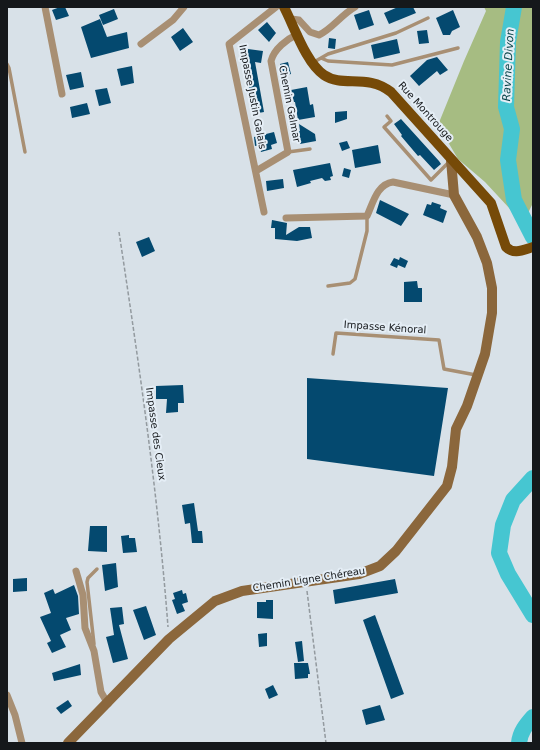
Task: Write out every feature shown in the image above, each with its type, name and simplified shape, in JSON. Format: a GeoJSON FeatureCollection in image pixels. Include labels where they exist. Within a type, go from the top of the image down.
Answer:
{"type":"FeatureCollection","features":[{"type":"Feature","properties":{"kind":"main road","name":"Rue Montrouge"},"geometry":{"type":"LineString","coordinates":[[284,7],[298,34],[317,60],[325,76],[369,81],[384,86],[491,203],[506,247],[510,251],[516,252],[533,247]]}},
{"type":"Feature","properties":{"kind":"street"},"geometry":{"type":"LineString","coordinates":[[45,7],[62,94]]}},
{"type":"Feature","properties":{"kind":"street"},"geometry":{"type":"LineString","coordinates":[[141,44],[173,20],[184,7]]}},
{"type":"Feature","properties":{"kind":"street","name":"Impasse Justin Galais"},"geometry":{"type":"LineString","coordinates":[[264,212],[230,44],[276,7]]}},
{"type":"Feature","properties":{"kind":"street"},"geometry":{"type":"LineString","coordinates":[[291,19],[299,20],[310,32],[319,35],[324,33],[345,13],[355,7]]}},
{"type":"Feature","properties":{"kind":"street","name":"Chemin Galmar"},"geometry":{"type":"LineString","coordinates":[[256,172],[288,152],[271,61],[272,56],[285,42],[298,34]]}},
{"type":"Feature","properties":{"kind":"street","name":"Chemin Ligne Chéreau"},"geometry":{"type":"LineString","coordinates":[[68,743],[108,704],[169,639],[215,601],[242,590],[359,574],[380,566],[396,551],[447,486],[452,468],[456,429],[478,375],[489,334],[492,314],[492,288],[487,264],[477,237],[454,195],[451,160]]}},
{"type":"Feature","properties":{"kind":"street"},"geometry":{"type":"LineString","coordinates":[[286,218],[367,216],[381,186],[393,182],[454,195]]}},
{"type":"Feature","properties":{"kind":"street"},"geometry":{"type":"LineString","coordinates":[[76,570],[83,595],[86,628],[94,651],[101,692],[108,704]]}},
{"type":"Feature","properties":{"kind":"street"},"geometry":{"type":"LineString","coordinates":[[7,696],[15,715],[22,743]]}},
{"type":"Feature","properties":{"kind":"lane"},"geometry":{"type":"LineString","coordinates":[[317,60],[396,33],[428,18]]}},
{"type":"Feature","properties":{"kind":"lane"},"geometry":{"type":"LineString","coordinates":[[317,60],[392,65],[458,48]]}},
{"type":"Feature","properties":{"kind":"lane"},"geometry":{"type":"LineString","coordinates":[[7,64],[25,152]]}},
{"type":"Feature","properties":{"kind":"lane"},"geometry":{"type":"LineString","coordinates":[[387,116],[391,121],[384,127],[431,180],[451,160]]}},
{"type":"Feature","properties":{"kind":"lane"},"geometry":{"type":"LineString","coordinates":[[288,152],[310,149]]}},
{"type":"Feature","properties":{"kind":"lane"},"geometry":{"type":"LineString","coordinates":[[328,286],[350,284],[355,279],[367,231],[367,216]]}},
{"type":"Feature","properties":{"kind":"lane","name":"Impasse Kénoral"},"geometry":{"type":"LineString","coordinates":[[333,354],[336,332],[439,340],[444,369],[478,375]]}},
{"type":"Feature","properties":{"kind":"lane"},"geometry":{"type":"LineString","coordinates":[[94,651],[87,582],[88,578],[97,569]]}},
{"type":"Feature","properties":{"kind":"path","name":"Impasse des Cieux"},"geometry":{"type":"LineString","coordinates":[[119,232],[150,440],[162,544],[169,639]]}},
{"type":"Feature","properties":{"kind":"path"},"geometry":{"type":"LineString","coordinates":[[305,581],[326,743]]}},
{"type":"Feature","properties":{"kind":"green space"},"geometry":{"type":"Polygon","coordinates":[[[484,7],[533,7],[533,203],[523,223],[485,182],[458,159],[438,125],[486,11],[484,7]]]}},
{"type":"Feature","properties":{"kind":"building"},"geometry":{"type":"Polygon","coordinates":[[[65,7],[69,16],[56,20],[52,10],[65,7]]]}},
{"type":"Feature","properties":{"kind":"building"},"geometry":{"type":"Polygon","coordinates":[[[398,7],[413,7],[416,13],[389,24],[384,13],[398,7]]]}},
{"type":"Feature","properties":{"kind":"building"},"geometry":{"type":"Polygon","coordinates":[[[114,9],[118,19],[103,25],[99,15],[114,9]]]}},
{"type":"Feature","properties":{"kind":"building"},"geometry":{"type":"Polygon","coordinates":[[[369,10],[374,25],[359,30],[354,15],[369,10]]]}},
{"type":"Feature","properties":{"kind":"building"},"geometry":{"type":"Polygon","coordinates":[[[453,10],[460,27],[452,31],[450,35],[443,35],[436,18],[453,10]]]}},
{"type":"Feature","properties":{"kind":"building"},"geometry":{"type":"Polygon","coordinates":[[[100,19],[107,37],[127,32],[129,48],[91,58],[81,27],[100,19]]]}},
{"type":"Feature","properties":{"kind":"building"},"geometry":{"type":"Polygon","coordinates":[[[267,22],[276,33],[269,42],[258,30],[267,22]]]}},
{"type":"Feature","properties":{"kind":"building"},"geometry":{"type":"Polygon","coordinates":[[[183,28],[193,42],[180,51],[171,37],[183,28]]]}},
{"type":"Feature","properties":{"kind":"building"},"geometry":{"type":"Polygon","coordinates":[[[427,30],[429,43],[419,44],[417,31],[427,30]]]}},
{"type":"Feature","properties":{"kind":"building"},"geometry":{"type":"Polygon","coordinates":[[[329,38],[336,39],[335,49],[328,48],[329,38]]]}},
{"type":"Feature","properties":{"kind":"building"},"geometry":{"type":"Polygon","coordinates":[[[397,39],[400,53],[374,59],[371,45],[397,39]]]}},
{"type":"Feature","properties":{"kind":"building"},"geometry":{"type":"Polygon","coordinates":[[[248,49],[263,51],[261,63],[255,62],[264,112],[253,114],[246,67],[248,49]]]}},
{"type":"Feature","properties":{"kind":"building"},"geometry":{"type":"Polygon","coordinates":[[[437,57],[448,70],[440,75],[437,71],[419,86],[410,76],[427,60],[437,57]]]}},
{"type":"Feature","properties":{"kind":"building"},"geometry":{"type":"Polygon","coordinates":[[[288,62],[291,74],[283,76],[280,64],[288,62]]]}},
{"type":"Feature","properties":{"kind":"building"},"geometry":{"type":"Polygon","coordinates":[[[132,66],[134,83],[121,86],[117,69],[132,66]]]}},
{"type":"Feature","properties":{"kind":"building"},"geometry":{"type":"Polygon","coordinates":[[[81,72],[84,87],[70,90],[66,75],[81,72]]]}},
{"type":"Feature","properties":{"kind":"building"},"geometry":{"type":"Polygon","coordinates":[[[307,87],[310,105],[313,104],[315,117],[298,120],[291,90],[307,87]]]}},
{"type":"Feature","properties":{"kind":"building"},"geometry":{"type":"Polygon","coordinates":[[[107,88],[111,103],[99,106],[95,90],[107,88]]]}},
{"type":"Feature","properties":{"kind":"building"},"geometry":{"type":"Polygon","coordinates":[[[87,103],[90,114],[72,118],[70,107],[87,103]]]}},
{"type":"Feature","properties":{"kind":"building"},"geometry":{"type":"Polygon","coordinates":[[[347,111],[347,119],[335,123],[335,112],[347,111]]]}},
{"type":"Feature","properties":{"kind":"building"},"geometry":{"type":"Polygon","coordinates":[[[401,119],[441,164],[434,170],[420,155],[418,156],[401,136],[402,135],[394,124],[401,119]]]}},
{"type":"Feature","properties":{"kind":"building"},"geometry":{"type":"Polygon","coordinates":[[[299,124],[315,134],[316,141],[300,144],[298,132],[300,131],[299,124]]]}},
{"type":"Feature","properties":{"kind":"building"},"geometry":{"type":"Polygon","coordinates":[[[274,132],[277,143],[271,145],[272,149],[261,152],[259,145],[255,146],[254,137],[274,132]]]}},
{"type":"Feature","properties":{"kind":"building"},"geometry":{"type":"Polygon","coordinates":[[[347,141],[350,148],[342,151],[339,143],[347,141]]]}},
{"type":"Feature","properties":{"kind":"building"},"geometry":{"type":"Polygon","coordinates":[[[378,145],[381,163],[355,168],[352,150],[378,145]]]}},
{"type":"Feature","properties":{"kind":"building"},"geometry":{"type":"Polygon","coordinates":[[[330,163],[333,176],[330,177],[331,180],[325,181],[322,178],[310,181],[311,183],[297,187],[293,170],[330,163]]]}},
{"type":"Feature","properties":{"kind":"building"},"geometry":{"type":"Polygon","coordinates":[[[344,168],[351,170],[349,178],[342,176],[344,168]]]}},
{"type":"Feature","properties":{"kind":"building"},"geometry":{"type":"Polygon","coordinates":[[[283,179],[284,188],[267,191],[266,181],[283,179]]]}},
{"type":"Feature","properties":{"kind":"building"},"geometry":{"type":"Polygon","coordinates":[[[380,200],[409,214],[401,226],[376,213],[380,200]]]}},
{"type":"Feature","properties":{"kind":"building"},"geometry":{"type":"Polygon","coordinates":[[[432,202],[441,205],[440,208],[447,211],[443,223],[423,215],[427,204],[431,205],[432,202]]]}},
{"type":"Feature","properties":{"kind":"building"},"geometry":{"type":"Polygon","coordinates":[[[272,220],[287,223],[286,235],[299,227],[310,227],[312,238],[297,241],[275,239],[275,228],[271,228],[272,220]]]}},
{"type":"Feature","properties":{"kind":"building"},"geometry":{"type":"Polygon","coordinates":[[[149,237],[155,251],[142,257],[136,242],[149,237]]]}},
{"type":"Feature","properties":{"kind":"building"},"geometry":{"type":"Polygon","coordinates":[[[400,257],[408,261],[405,268],[398,265],[397,268],[390,265],[394,258],[399,260],[400,257]]]}},
{"type":"Feature","properties":{"kind":"building"},"geometry":{"type":"Polygon","coordinates":[[[417,281],[418,288],[422,288],[422,302],[404,302],[404,282],[417,281]]]}},
{"type":"Feature","properties":{"kind":"building"},"geometry":{"type":"Polygon","coordinates":[[[307,378],[448,388],[434,476],[307,459],[307,378]]]}},
{"type":"Feature","properties":{"kind":"building"},"geometry":{"type":"Polygon","coordinates":[[[183,385],[184,403],[178,403],[178,412],[166,413],[167,399],[156,399],[156,386],[183,385]]]}},
{"type":"Feature","properties":{"kind":"building"},"geometry":{"type":"Polygon","coordinates":[[[194,503],[198,531],[202,531],[203,543],[192,543],[190,523],[185,524],[182,505],[194,503]]]}},
{"type":"Feature","properties":{"kind":"building"},"geometry":{"type":"Polygon","coordinates":[[[90,526],[107,526],[107,552],[88,551],[90,526]]]}},
{"type":"Feature","properties":{"kind":"building"},"geometry":{"type":"Polygon","coordinates":[[[129,535],[129,538],[135,538],[137,552],[123,553],[121,536],[129,535]]]}},
{"type":"Feature","properties":{"kind":"building"},"geometry":{"type":"Polygon","coordinates":[[[116,563],[118,587],[105,591],[102,565],[116,563]]]}},
{"type":"Feature","properties":{"kind":"building"},"geometry":{"type":"Polygon","coordinates":[[[27,578],[27,591],[13,592],[13,579],[27,578]]]}},
{"type":"Feature","properties":{"kind":"building"},"geometry":{"type":"Polygon","coordinates":[[[395,579],[398,593],[335,604],[333,590],[395,579]]]}},
{"type":"Feature","properties":{"kind":"building"},"geometry":{"type":"Polygon","coordinates":[[[74,585],[78,596],[79,614],[66,618],[71,630],[60,635],[66,647],[52,653],[47,643],[51,641],[40,617],[51,613],[44,593],[53,589],[55,594],[74,585]]]}},
{"type":"Feature","properties":{"kind":"building"},"geometry":{"type":"Polygon","coordinates":[[[182,590],[183,594],[186,593],[188,602],[182,604],[185,611],[177,614],[172,600],[175,599],[173,593],[182,590]]]}},
{"type":"Feature","properties":{"kind":"building"},"geometry":{"type":"Polygon","coordinates":[[[266,600],[273,600],[273,619],[257,618],[257,602],[266,602],[266,600]]]}},
{"type":"Feature","properties":{"kind":"building"},"geometry":{"type":"Polygon","coordinates":[[[146,606],[156,635],[144,640],[133,610],[146,606]]]}},
{"type":"Feature","properties":{"kind":"building"},"geometry":{"type":"Polygon","coordinates":[[[122,607],[124,624],[119,625],[128,659],[113,663],[106,637],[114,635],[110,608],[122,607]]]}},
{"type":"Feature","properties":{"kind":"building"},"geometry":{"type":"Polygon","coordinates":[[[375,615],[404,694],[391,699],[363,620],[375,615]]]}},
{"type":"Feature","properties":{"kind":"building"},"geometry":{"type":"Polygon","coordinates":[[[267,633],[267,646],[259,647],[258,634],[267,633]]]}},
{"type":"Feature","properties":{"kind":"building"},"geometry":{"type":"Polygon","coordinates":[[[302,641],[304,661],[298,662],[295,642],[302,641]]]}},
{"type":"Feature","properties":{"kind":"building"},"geometry":{"type":"Polygon","coordinates":[[[294,663],[308,663],[310,674],[308,674],[308,678],[295,679],[294,663]]]}},
{"type":"Feature","properties":{"kind":"building"},"geometry":{"type":"Polygon","coordinates":[[[80,664],[81,675],[54,681],[52,673],[80,664]]]}},
{"type":"Feature","properties":{"kind":"building"},"geometry":{"type":"Polygon","coordinates":[[[273,685],[278,695],[269,699],[265,689],[273,685]]]}},
{"type":"Feature","properties":{"kind":"building"},"geometry":{"type":"Polygon","coordinates":[[[68,700],[72,706],[61,714],[56,708],[68,700]]]}},
{"type":"Feature","properties":{"kind":"building"},"geometry":{"type":"Polygon","coordinates":[[[380,705],[385,720],[366,725],[362,710],[380,705]]]}},
{"type":"Feature","properties":{"kind":"waterway","name":"Ravine Divon"},"geometry":{"type":"LineString","coordinates":[[514,7],[508,42],[506,107],[512,129],[508,160],[514,200],[533,237]]}},
{"type":"Feature","properties":{"kind":"waterway","name":"Ravine Divon"},"geometry":{"type":"LineString","coordinates":[[533,478],[513,500],[503,525],[499,553],[508,574],[533,615]]}},
{"type":"Feature","properties":{"kind":"waterway","name":"Ravine Divon"},"geometry":{"type":"LineString","coordinates":[[519,743],[522,732],[533,717]]}}]}
